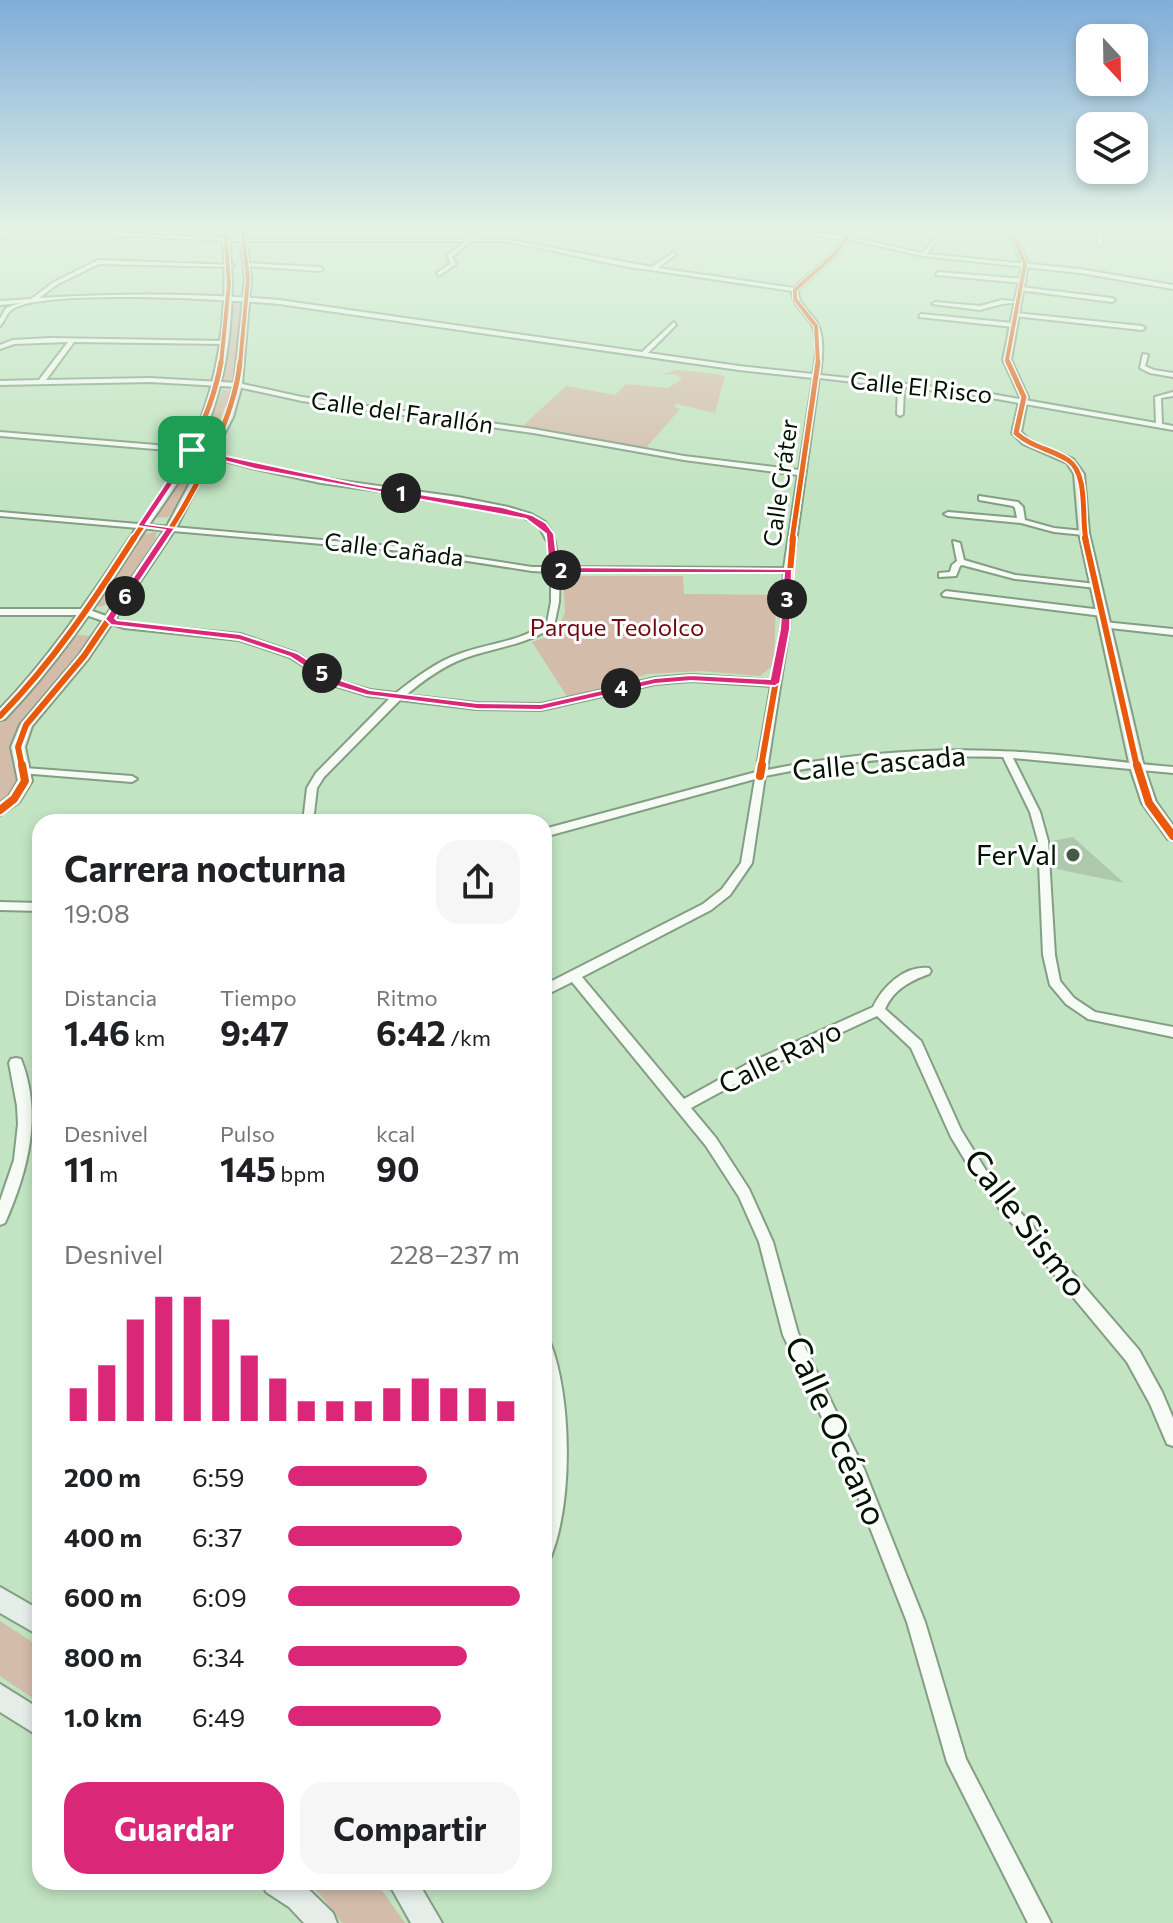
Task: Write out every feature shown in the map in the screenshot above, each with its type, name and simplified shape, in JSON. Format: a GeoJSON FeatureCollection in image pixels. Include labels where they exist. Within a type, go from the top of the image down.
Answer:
{"type":"FeatureCollection","features":[{"type":"Feature","properties":{"kind":"main road"},"geometry":{"type":"LineString","coordinates":[[0,716],[34,681],[87,612],[192,450],[219,383],[227,317]]}},
{"type":"Feature","properties":{"kind":"main road"},"geometry":{"type":"LineString","coordinates":[[0,810],[19,793],[25,781],[18,747],[23,729],[68,676],[110,619],[171,528],[211,455],[229,417],[238,385],[243,317]]}},
{"type":"Feature","properties":{"kind":"main road"},"geometry":{"type":"LineString","coordinates":[[1015,317],[1008,364],[1024,400],[1016,433],[1026,442],[1061,456],[1076,467],[1084,533],[1137,767],[1149,803],[1173,836]]}},
{"type":"Feature","properties":{"kind":"main road"},"geometry":{"type":"LineString","coordinates":[[0,1599],[32,1619]]}},
{"type":"Feature","properties":{"kind":"main road"},"geometry":{"type":"LineString","coordinates":[[0,1697],[32,1719]]}},
{"type":"Feature","properties":{"kind":"main road"},"geometry":{"type":"LineString","coordinates":[[288,1890],[323,1923]]}},
{"type":"Feature","properties":{"kind":"main road"},"geometry":{"type":"LineString","coordinates":[[407,1890],[428,1923]]}},
{"type":"Feature","properties":{"kind":"street","name":"Calle El Risco"},"geometry":{"type":"LineString","coordinates":[[388,317],[815,377],[1024,400],[1173,428]]}},
{"type":"Feature","properties":{"kind":"street","name":"Calle Cráter"},"geometry":{"type":"LineString","coordinates":[[552,987],[707,907],[726,892],[746,863],[785,629],[788,570],[819,357],[816,326],[809,317]]}},
{"type":"Feature","properties":{"kind":"street"},"geometry":{"type":"LineString","coordinates":[[929,317],[1013,325]]}},
{"type":"Feature","properties":{"kind":"street"},"geometry":{"type":"LineString","coordinates":[[1032,317],[1142,328]]}},
{"type":"Feature","properties":{"kind":"street"},"geometry":{"type":"LineString","coordinates":[[645,353],[674,324]]}},
{"type":"Feature","properties":{"kind":"street"},"geometry":{"type":"LineString","coordinates":[[0,347],[13,342],[73,340],[224,343]]}},
{"type":"Feature","properties":{"kind":"street"},"geometry":{"type":"LineString","coordinates":[[41,382],[73,340]]}},
{"type":"Feature","properties":{"kind":"street"},"geometry":{"type":"LineString","coordinates":[[1145,355],[1142,367],[1173,375]]}},
{"type":"Feature","properties":{"kind":"street","name":"Calle del Farallón"},"geometry":{"type":"LineString","coordinates":[[0,383],[150,380],[238,385],[302,399],[533,431],[684,458],[802,473]]}},
{"type":"Feature","properties":{"kind":"street"},"geometry":{"type":"LineString","coordinates":[[900,414],[901,385]]}},
{"type":"Feature","properties":{"kind":"street"},"geometry":{"type":"LineString","coordinates":[[1159,425],[1158,397],[1173,394]]}},
{"type":"Feature","properties":{"kind":"street"},"geometry":{"type":"LineString","coordinates":[[0,434],[192,450],[361,487],[502,509],[543,525],[550,534],[554,570],[554,615],[544,630],[449,661],[394,698],[320,775],[312,788],[309,814]]}},
{"type":"Feature","properties":{"kind":"street"},"geometry":{"type":"LineString","coordinates":[[982,498],[1015,504],[1019,507],[1021,521]]}},
{"type":"Feature","properties":{"kind":"street","name":"Calle Cañada"},"geometry":{"type":"LineString","coordinates":[[0,514],[402,549],[554,570],[788,570]]}},
{"type":"Feature","properties":{"kind":"street"},"geometry":{"type":"LineString","coordinates":[[948,514],[1021,521],[1084,533]]}},
{"type":"Feature","properties":{"kind":"street"},"geometry":{"type":"LineString","coordinates":[[956,543],[961,562]]}},
{"type":"Feature","properties":{"kind":"street"},"geometry":{"type":"LineString","coordinates":[[942,575],[953,574],[956,565],[961,562],[980,564],[994,572],[1016,577],[1096,586]]}},
{"type":"Feature","properties":{"kind":"street"},"geometry":{"type":"LineString","coordinates":[[946,594],[1173,632]]}},
{"type":"Feature","properties":{"kind":"street"},"geometry":{"type":"LineString","coordinates":[[0,612],[87,612],[124,625],[240,637],[293,655],[336,683],[394,698],[515,709],[568,702],[655,681],[691,678],[775,683]]}},
{"type":"Feature","properties":{"kind":"street"},"geometry":{"type":"LineString","coordinates":[[1006,754],[1035,812],[1043,841],[1049,955],[1054,982],[1070,1001],[1092,1016],[1173,1032]]}},
{"type":"Feature","properties":{"kind":"street","name":"Calle Cascada"},"geometry":{"type":"LineString","coordinates":[[552,831],[792,768],[877,759],[1006,754],[1173,770]]}},
{"type":"Feature","properties":{"kind":"street"},"geometry":{"type":"LineString","coordinates":[[25,771],[132,779]]}},
{"type":"Feature","properties":{"kind":"street"},"geometry":{"type":"LineString","coordinates":[[0,906],[32,907]]}},
{"type":"Feature","properties":{"kind":"street"},"geometry":{"type":"LineString","coordinates":[[878,1010],[885,992],[902,979],[925,971]]}},
{"type":"Feature","properties":{"kind":"street","name":"Calle Océano"},"geometry":{"type":"LineString","coordinates":[[573,975],[683,1106],[744,1193],[766,1242],[791,1335],[858,1475],[916,1622],[957,1762],[1040,1923]]}},
{"type":"Feature","properties":{"kind":"street","name":"Calle Rayo"},"geometry":{"type":"LineString","coordinates":[[683,1106],[754,1067],[878,1010]]}},
{"type":"Feature","properties":{"kind":"street","name":"Calle Sismo"},"geometry":{"type":"LineString","coordinates":[[878,1010],[916,1045],[956,1133],[985,1181],[1133,1356],[1173,1438]]}},
{"type":"Feature","properties":{"kind":"street"},"geometry":{"type":"LineString","coordinates":[[0,1218],[13,1191],[27,1140],[26,1101],[16,1063]]}},
{"type":"Feature","properties":{"kind":"street"},"geometry":{"type":"LineString","coordinates":[[552,1383],[559,1414],[560,1455],[557,1499],[552,1520]]}},
{"type":"Feature","properties":{"kind":"green space"},"geometry":{"type":"Polygon","coordinates":[[[231,317],[240,317],[233,381],[225,382],[222,379],[231,317]]]}},
{"type":"Feature","properties":{"kind":"green space"},"geometry":{"type":"Polygon","coordinates":[[[676,370],[725,376],[715,413],[676,404],[675,407],[680,409],[646,448],[523,426],[566,386],[615,395],[626,384],[668,388],[682,379],[677,375],[663,374],[676,370]]]}},
{"type":"Feature","properties":{"kind":"green space"},"geometry":{"type":"Polygon","coordinates":[[[223,390],[231,391],[211,444],[199,447],[223,390]]]}},
{"type":"Feature","properties":{"kind":"green space"},"geometry":{"type":"Polygon","coordinates":[[[195,460],[202,462],[172,512],[168,517],[156,518],[154,516],[189,463],[195,460]]]}},
{"type":"Feature","properties":{"kind":"green space"},"geometry":{"type":"Polygon","coordinates":[[[156,532],[156,538],[114,602],[99,607],[97,605],[141,535],[156,532]]]}},
{"type":"Feature","properties":{"kind":"green space","name":"Parque Teololco"},"geometry":{"type":"Polygon","coordinates":[[[570,576],[683,576],[684,594],[776,595],[774,665],[760,676],[701,671],[648,674],[568,698],[532,642],[555,634],[565,613],[563,579],[570,576]]]}},
{"type":"Feature","properties":{"kind":"green space"},"geometry":{"type":"Polygon","coordinates":[[[76,635],[92,636],[16,730],[12,752],[18,775],[11,793],[0,805],[0,721],[39,682],[76,635]]]}},
{"type":"Feature","properties":{"kind":"green space"},"geometry":{"type":"Polygon","coordinates":[[[0,1621],[32,1642],[32,1698],[0,1676],[0,1621]]]}},
{"type":"Feature","properties":{"kind":"green space"},"geometry":{"type":"Polygon","coordinates":[[[315,1890],[382,1890],[405,1923],[342,1923],[315,1890]]]}},
{"type":"Feature","properties":{"kind":"building","name":"FerVal"},"geometry":{"type":"Polygon","coordinates":[[[1073,837],[1124,883],[1057,869],[1051,841],[1073,837]]]}},
{"type":"Feature","properties":{"kind":"cycle path"},"geometry":{"type":"LineString","coordinates":[[0,716],[34,681],[74,631],[192,450],[213,397],[228,317]]}},
{"type":"Feature","properties":{"kind":"cycle path"},"geometry":{"type":"LineString","coordinates":[[0,810],[14,799],[25,781],[18,747],[26,725],[84,656],[171,528],[229,417],[238,385],[244,317]]}},
{"type":"Feature","properties":{"kind":"cycle path"},"geometry":{"type":"LineString","coordinates":[[760,776],[785,629],[788,570],[819,357],[816,326],[809,317]]}},
{"type":"Feature","properties":{"kind":"cycle path"},"geometry":{"type":"LineString","coordinates":[[1015,317],[1007,360],[1024,397],[1016,433],[1026,442],[1070,461],[1079,474],[1084,533],[1137,767],[1149,803],[1173,836]]}},
{"type":"Feature","properties":{"kind":"place","name":"FerVal"},"geometry":{"type":"Point","coordinates":[1073,855]}},
{"type":"Feature","properties":{"kind":"route"},"geometry":{"type":"LineString","coordinates":[[192,450],[255,466],[361,487],[502,509],[529,517],[543,525],[550,534],[554,570],[788,570],[785,629],[775,683],[691,678],[655,681],[541,707],[515,709],[477,706],[369,693],[336,683],[293,655],[240,637],[115,623],[110,619],[171,528],[141,526],[192,450]]}}]}
